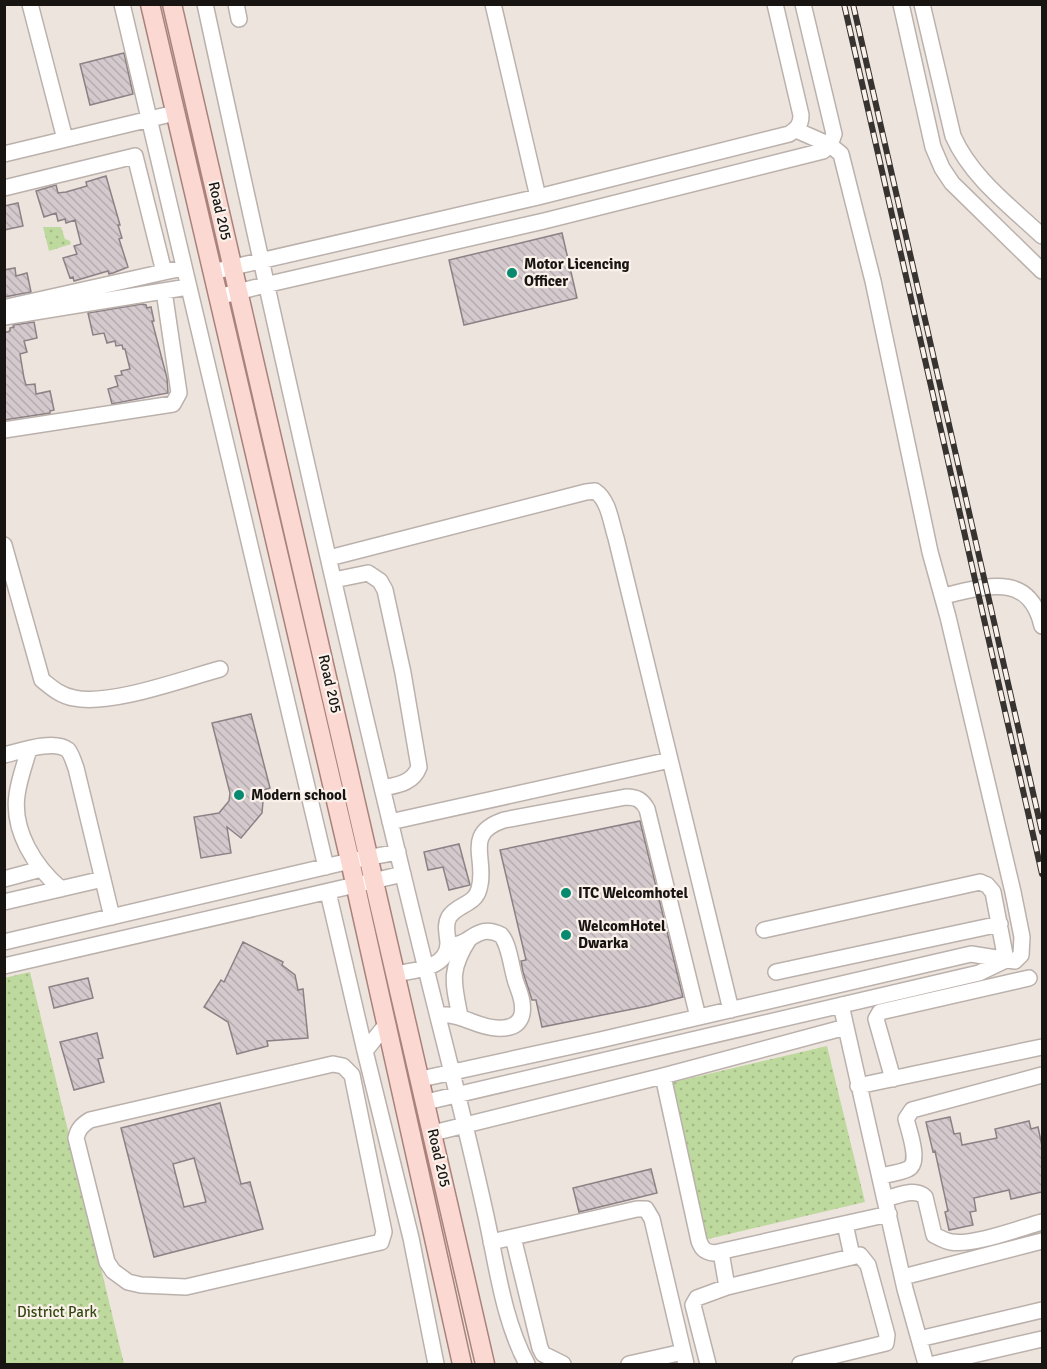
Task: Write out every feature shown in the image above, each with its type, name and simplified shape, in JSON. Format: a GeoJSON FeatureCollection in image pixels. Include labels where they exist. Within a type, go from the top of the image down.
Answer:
{"type":"FeatureCollection","features":[{"type":"Feature","properties":{"kind":"main road","name":"Road 205"},"geometry":{"type":"LineString","coordinates":[[150,4],[350,861],[462,1365]]}},
{"type":"Feature","properties":{"kind":"main road","name":"Road 205"},"geometry":{"type":"LineString","coordinates":[[172,4],[485,1365]]}},
{"type":"Feature","properties":{"kind":"street"},"geometry":{"type":"LineString","coordinates":[[30,4],[65,139]]}},
{"type":"Feature","properties":{"kind":"street"},"geometry":{"type":"LineString","coordinates":[[122,4],[326,867]]}},
{"type":"Feature","properties":{"kind":"street"},"geometry":{"type":"LineString","coordinates":[[205,4],[265,285],[390,822],[451,1072],[466,1124],[513,1334],[527,1365]]}},
{"type":"Feature","properties":{"kind":"street"},"geometry":{"type":"LineString","coordinates":[[493,4],[538,197]]}},
{"type":"Feature","properties":{"kind":"street"},"geometry":{"type":"LineString","coordinates":[[212,272],[538,197],[784,136],[796,130],[801,122],[801,115],[775,4]]}},
{"type":"Feature","properties":{"kind":"street"},"geometry":{"type":"LineString","coordinates":[[218,297],[823,151],[830,145],[834,135],[833,127],[803,4]]}},
{"type":"Feature","properties":{"kind":"street"},"geometry":{"type":"LineString","coordinates":[[901,4],[933,147],[942,168],[952,183],[1042,271]]}},
{"type":"Feature","properties":{"kind":"street"},"geometry":{"type":"LineString","coordinates":[[922,4],[953,136],[959,149],[979,176],[1042,236]]}},
{"type":"Feature","properties":{"kind":"street"},"geometry":{"type":"LineString","coordinates":[[4,154],[175,113]]}},
{"type":"Feature","properties":{"kind":"street"},"geometry":{"type":"LineString","coordinates":[[421,1079],[971,954],[1015,961],[1019,958],[1022,937],[995,813],[930,552],[850,187],[841,154],[830,145],[796,130]]}},
{"type":"Feature","properties":{"kind":"street"},"geometry":{"type":"LineString","coordinates":[[4,188],[135,156],[164,272]]}},
{"type":"Feature","properties":{"kind":"street"},"geometry":{"type":"LineString","coordinates":[[4,308],[183,268]]}},
{"type":"Feature","properties":{"kind":"street"},"geometry":{"type":"LineString","coordinates":[[4,317],[188,287]]}},
{"type":"Feature","properties":{"kind":"street"},"geometry":{"type":"LineString","coordinates":[[4,430],[173,404],[179,393],[164,291]]}},
{"type":"Feature","properties":{"kind":"street"},"geometry":{"type":"LineString","coordinates":[[329,558],[595,490],[604,499],[616,538],[731,1010]]}},
{"type":"Feature","properties":{"kind":"street"},"geometry":{"type":"LineString","coordinates":[[4,545],[42,680],[59,693],[75,699],[108,699],[220,669]]}},
{"type":"Feature","properties":{"kind":"street"},"geometry":{"type":"LineString","coordinates":[[334,580],[368,573],[375,576],[385,590],[403,673],[419,768],[410,781],[383,788]]}},
{"type":"Feature","properties":{"kind":"street"},"geometry":{"type":"LineString","coordinates":[[942,596],[998,585],[1009,586],[1032,601],[1039,613],[1042,626]]}},
{"type":"Feature","properties":{"kind":"street"},"geometry":{"type":"LineString","coordinates":[[4,754],[52,745],[67,750],[71,756],[76,768],[112,917]]}},
{"type":"Feature","properties":{"kind":"street"},"geometry":{"type":"LineString","coordinates":[[29,749],[20,779],[16,808],[23,837],[41,869],[61,889]]}},
{"type":"Feature","properties":{"kind":"street"},"geometry":{"type":"LineString","coordinates":[[390,822],[670,760]]}},
{"type":"Feature","properties":{"kind":"street"},"geometry":{"type":"LineString","coordinates":[[396,974],[425,968],[440,961],[446,954],[448,945],[446,926],[449,917],[456,909],[468,904],[479,890],[481,868],[479,842],[483,831],[490,824],[526,815],[635,797],[643,802],[647,809],[698,1017]]}},
{"type":"Feature","properties":{"kind":"street"},"geometry":{"type":"LineString","coordinates":[[4,942],[350,861],[398,852]]}},
{"type":"Feature","properties":{"kind":"street"},"geometry":{"type":"LineString","coordinates":[[4,879],[41,869]]}},
{"type":"Feature","properties":{"kind":"street"},"geometry":{"type":"LineString","coordinates":[[4,966],[403,874]]}},
{"type":"Feature","properties":{"kind":"street"},"geometry":{"type":"LineString","coordinates":[[4,902],[103,879]]}},
{"type":"Feature","properties":{"kind":"street"},"geometry":{"type":"LineString","coordinates":[[764,930],[980,882],[987,885],[993,892],[1006,960]]}},
{"type":"Feature","properties":{"kind":"street"},"geometry":{"type":"LineString","coordinates":[[328,892],[411,1238],[436,1365]]}},
{"type":"Feature","properties":{"kind":"street"},"geometry":{"type":"LineString","coordinates":[[776,972],[1000,924]]}},
{"type":"Feature","properties":{"kind":"street"},"geometry":{"type":"LineString","coordinates":[[438,1016],[460,1016],[496,1028],[516,1023],[524,1014],[524,1006],[501,935],[491,931],[479,932],[459,944],[448,945]]}},
{"type":"Feature","properties":{"kind":"street"},"geometry":{"type":"LineString","coordinates":[[460,1016],[454,977],[455,965],[470,938]]}},
{"type":"Feature","properties":{"kind":"street"},"geometry":{"type":"LineString","coordinates":[[426,1102],[979,974],[1006,960]]}},
{"type":"Feature","properties":{"kind":"street"},"geometry":{"type":"LineString","coordinates":[[893,1079],[876,1019],[880,1012],[1029,978]]}},
{"type":"Feature","properties":{"kind":"street"},"geometry":{"type":"LineString","coordinates":[[841,1005],[903,1277],[926,1365]]}},
{"type":"Feature","properties":{"kind":"street"},"geometry":{"type":"LineString","coordinates":[[365,1052],[385,1026]]}},
{"type":"Feature","properties":{"kind":"street"},"geometry":{"type":"LineString","coordinates":[[433,1133],[663,1076],[846,1027]]}},
{"type":"Feature","properties":{"kind":"street"},"geometry":{"type":"LineString","coordinates":[[858,1086],[1042,1047]]}},
{"type":"Feature","properties":{"kind":"street"},"geometry":{"type":"LineString","coordinates":[[333,1064],[344,1066],[352,1075],[384,1232],[381,1242],[186,1287],[141,1285],[128,1282],[113,1271],[106,1262],[76,1138],[84,1124],[90,1120],[333,1064]]}},
{"type":"Feature","properties":{"kind":"street"},"geometry":{"type":"LineString","coordinates":[[880,1176],[908,1170],[913,1166],[915,1156],[906,1119],[912,1110],[1042,1075]]}},
{"type":"Feature","properties":{"kind":"street"},"geometry":{"type":"LineString","coordinates":[[663,1076],[699,1241],[707,1252],[721,1252],[845,1224],[914,1192],[925,1197],[934,1235],[952,1243],[970,1241],[1042,1222]]}},
{"type":"Feature","properties":{"kind":"street"},"geometry":{"type":"LineString","coordinates":[[491,1242],[637,1209],[646,1209],[652,1219],[684,1358],[629,1365]]}},
{"type":"Feature","properties":{"kind":"street"},"geometry":{"type":"LineString","coordinates":[[845,1224],[852,1256]]}},
{"type":"Feature","properties":{"kind":"street"},"geometry":{"type":"LineString","coordinates":[[513,1237],[540,1348],[543,1353],[563,1365]]}},
{"type":"Feature","properties":{"kind":"street"},"geometry":{"type":"LineString","coordinates":[[903,1277],[1042,1241]]}},
{"type":"Feature","properties":{"kind":"street"},"geometry":{"type":"LineString","coordinates":[[721,1252],[727,1287]]}},
{"type":"Feature","properties":{"kind":"street"},"geometry":{"type":"LineString","coordinates":[[708,1365],[693,1305],[698,1298],[727,1287],[860,1255],[868,1265],[887,1335],[886,1343],[800,1365]]}},
{"type":"Feature","properties":{"kind":"street"},"geometry":{"type":"LineString","coordinates":[[919,1339],[1042,1310]]}},
{"type":"Feature","properties":{"kind":"street"},"geometry":{"type":"LineString","coordinates":[[934,1365],[1042,1339]]}},
{"type":"Feature","properties":{"kind":"green space"},"geometry":{"type":"Polygon","coordinates":[[[43,227],[61,227],[65,239],[71,244],[49,251],[43,227]]]}},
{"type":"Feature","properties":{"kind":"green space","name":"District Park"},"geometry":{"type":"Polygon","coordinates":[[[30,972],[124,1364],[5,1364],[4,978],[30,972]]]}},
{"type":"Feature","properties":{"kind":"green space"},"geometry":{"type":"Polygon","coordinates":[[[827,1046],[865,1202],[704,1240],[666,1084],[827,1046]]]}},
{"type":"Feature","properties":{"kind":"building"},"geometry":{"type":"Polygon","coordinates":[[[124,53],[133,94],[90,105],[80,64],[124,53]]]}},
{"type":"Feature","properties":{"kind":"building"},"geometry":{"type":"Polygon","coordinates":[[[106,176],[120,225],[118,225],[122,238],[119,239],[128,267],[113,273],[109,274],[108,271],[74,281],[73,277],[70,278],[63,258],[77,254],[74,246],[81,244],[75,220],[66,223],[65,219],[58,221],[56,213],[44,217],[36,191],[56,185],[58,193],[66,192],[87,186],[86,182],[106,176]]]}},
{"type":"Feature","properties":{"kind":"building"},"geometry":{"type":"Polygon","coordinates":[[[18,203],[23,226],[4,230],[4,206],[18,203]]]}},
{"type":"Feature","properties":{"kind":"building"},"geometry":{"type":"Polygon","coordinates":[[[562,233],[577,298],[464,325],[449,260],[562,233]]]}},
{"type":"Feature","properties":{"kind":"building"},"geometry":{"type":"Polygon","coordinates":[[[15,268],[16,276],[27,273],[31,292],[4,297],[4,270],[15,268]]]}},
{"type":"Feature","properties":{"kind":"building"},"geometry":{"type":"Polygon","coordinates":[[[142,304],[147,308],[151,307],[154,321],[152,321],[167,378],[168,393],[112,404],[108,389],[118,386],[115,376],[122,375],[121,371],[130,369],[125,349],[122,345],[116,346],[115,341],[107,343],[104,333],[93,335],[88,313],[142,304]]]}},
{"type":"Feature","properties":{"kind":"building"},"geometry":{"type":"Polygon","coordinates":[[[34,322],[37,338],[24,341],[27,352],[20,354],[24,378],[26,385],[35,384],[36,394],[50,391],[54,410],[50,413],[4,420],[4,333],[10,331],[13,325],[34,322]]]}},
{"type":"Feature","properties":{"kind":"building"},"geometry":{"type":"Polygon","coordinates":[[[251,714],[270,788],[264,790],[262,813],[241,838],[227,827],[231,853],[201,858],[194,817],[219,813],[229,801],[230,793],[212,723],[251,714]]]}},
{"type":"Feature","properties":{"kind":"building"},"geometry":{"type":"Polygon","coordinates":[[[640,821],[683,997],[542,1027],[536,1000],[532,1000],[523,972],[521,961],[526,960],[500,850],[640,821]]]}},
{"type":"Feature","properties":{"kind":"building"},"geometry":{"type":"Polygon","coordinates":[[[459,844],[470,885],[449,890],[443,867],[428,870],[424,852],[459,844]]]}},
{"type":"Feature","properties":{"kind":"building"},"geometry":{"type":"Polygon","coordinates":[[[243,942],[283,962],[282,965],[295,975],[298,990],[303,989],[308,1038],[267,1041],[268,1046],[237,1054],[228,1022],[204,1007],[221,980],[224,982],[243,942]]]}},
{"type":"Feature","properties":{"kind":"building"},"geometry":{"type":"Polygon","coordinates":[[[88,978],[93,998],[54,1008],[49,987],[88,978]]]}},
{"type":"Feature","properties":{"kind":"building"},"geometry":{"type":"Polygon","coordinates":[[[97,1033],[103,1058],[98,1059],[104,1082],[74,1090],[60,1042],[97,1033]]]}},
{"type":"Feature","properties":{"kind":"building"},"geometry":{"type":"Polygon","coordinates":[[[220,1103],[241,1184],[250,1182],[263,1229],[154,1257],[121,1128],[220,1103]],[[194,1158],[173,1164],[184,1207],[206,1202],[194,1158]]]}},
{"type":"Feature","properties":{"kind":"building"},"geometry":{"type":"Polygon","coordinates":[[[950,1117],[954,1134],[960,1133],[962,1145],[997,1138],[995,1129],[1029,1121],[1031,1129],[1038,1127],[1042,1146],[1042,1192],[1011,1199],[1009,1190],[974,1198],[976,1211],[970,1212],[973,1225],[949,1230],[945,1212],[948,1211],[926,1122],[950,1117]]]}},
{"type":"Feature","properties":{"kind":"building"},"geometry":{"type":"Polygon","coordinates":[[[651,1169],[657,1193],[579,1212],[573,1188],[651,1169]]]}},
{"type":"Feature","properties":{"kind":"railway"},"geometry":{"type":"LineString","coordinates":[[844,4],[1042,874]]}},
{"type":"Feature","properties":{"kind":"railway"},"geometry":{"type":"LineString","coordinates":[[853,4],[1042,832]]}},
{"type":"Feature","properties":{"kind":"place","name":"Motor Licencing Officer"},"geometry":{"type":"Point","coordinates":[512,273]}},
{"type":"Feature","properties":{"kind":"place","name":"Modern school"},"geometry":{"type":"Point","coordinates":[239,795]}},
{"type":"Feature","properties":{"kind":"place","name":"ITC Welcomhotel"},"geometry":{"type":"Point","coordinates":[566,893]}},
{"type":"Feature","properties":{"kind":"place","name":"WelcomHotel Dwarka"},"geometry":{"type":"Point","coordinates":[566,935]}}]}
